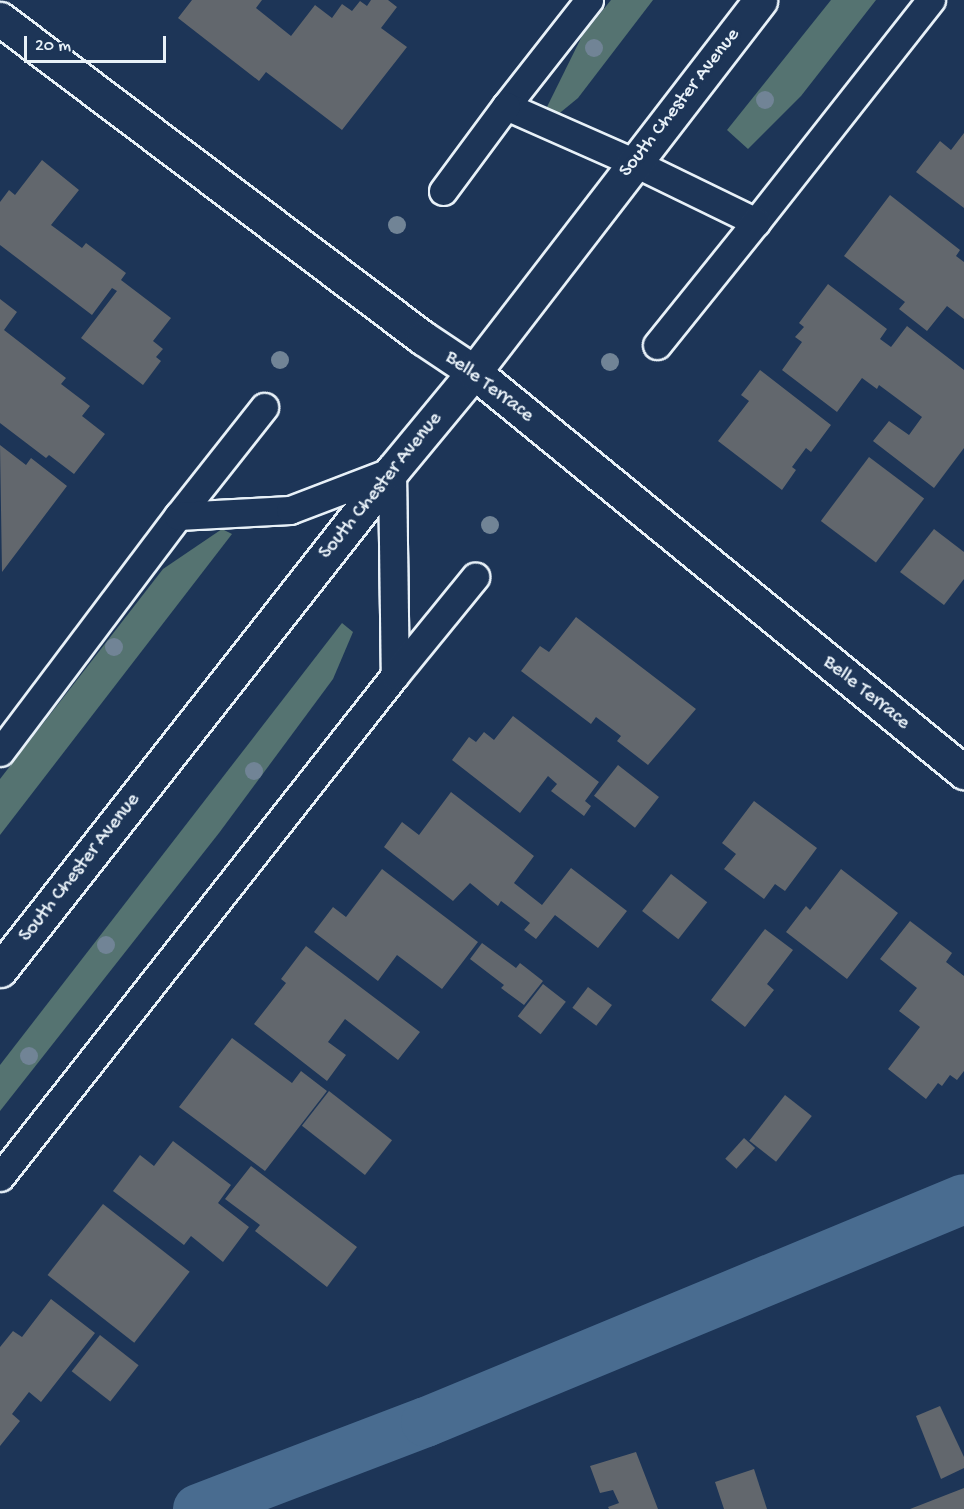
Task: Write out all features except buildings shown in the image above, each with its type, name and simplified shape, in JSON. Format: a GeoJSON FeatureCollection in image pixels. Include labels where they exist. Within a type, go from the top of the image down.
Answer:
{"type":"FeatureCollection","features":[{"type":"Feature","properties":{"kind":"main road","name":"South Chester Avenue"},"geometry":{"type":"LineString","coordinates":[[0,970],[392,471],[474,372],[633,162],[760,0]]}},
{"type":"Feature","properties":{"kind":"main road","name":"Belle Terrace"},"geometry":{"type":"LineString","coordinates":[[0,19],[423,338],[474,372],[964,772]]}},
{"type":"Feature","properties":{"kind":"lane"},"geometry":{"type":"LineString","coordinates":[[443,191],[589,0]]}},
{"type":"Feature","properties":{"kind":"lane"},"geometry":{"type":"LineString","coordinates":[[657,345],[931,0]]}},
{"type":"Feature","properties":{"kind":"lane"},"geometry":{"type":"LineString","coordinates":[[506,106],[633,162],[756,222]]}},
{"type":"Feature","properties":{"kind":"lane"},"geometry":{"type":"LineString","coordinates":[[0,752],[178,516],[264,407]]}},
{"type":"Feature","properties":{"kind":"lane"},"geometry":{"type":"LineString","coordinates":[[178,516],[290,510],[392,471],[395,675]]}},
{"type":"Feature","properties":{"kind":"lane"},"geometry":{"type":"LineString","coordinates":[[0,1177],[395,675],[476,577]]}},
{"type":"Feature","properties":{"kind":"green space"},"geometry":{"type":"Polygon","coordinates":[[[611,0],[653,0],[578,98],[550,121],[543,115],[582,36],[611,0]]]}},
{"type":"Feature","properties":{"kind":"green space"},"geometry":{"type":"Polygon","coordinates":[[[831,0],[876,0],[801,96],[748,149],[727,130],[831,0]]]}},
{"type":"Feature","properties":{"kind":"green space"},"geometry":{"type":"Polygon","coordinates":[[[222,529],[232,534],[0,835],[0,779],[163,569],[222,529]]]}},
{"type":"Feature","properties":{"kind":"green space"},"geometry":{"type":"Polygon","coordinates":[[[342,623],[353,632],[333,679],[219,833],[0,1111],[0,1065],[342,623]]]}},
{"type":"Feature","properties":{"kind":"waterway"},"geometry":{"type":"LineString","coordinates":[[198,1509],[426,1422],[964,1199]]}}]}
